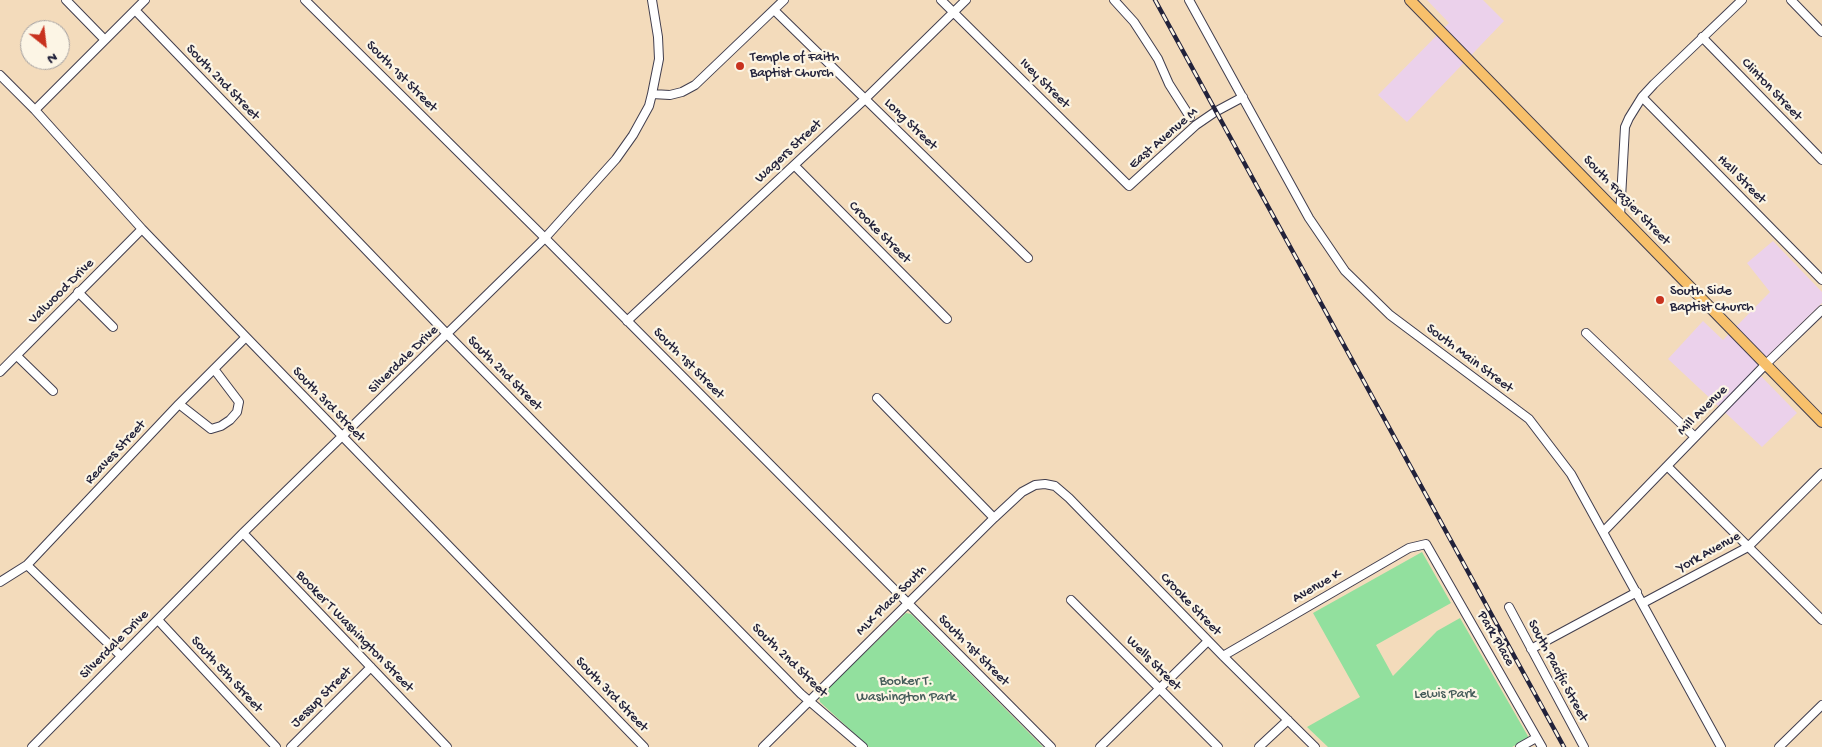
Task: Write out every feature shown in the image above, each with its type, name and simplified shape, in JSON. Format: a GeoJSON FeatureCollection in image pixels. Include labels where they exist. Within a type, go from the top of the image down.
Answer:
{"type":"FeatureCollection","features":[{"type":"Feature","properties":{"kind":"main road","name":"South Frazier Street"},"geometry":{"type":"LineString","coordinates":[[1410,0],[1822,422]]}},
{"type":"Feature","properties":{"kind":"street"},"geometry":{"type":"LineString","coordinates":[[66,0],[105,40]]}},
{"type":"Feature","properties":{"kind":"street"},"geometry":{"type":"LineString","coordinates":[[35,110],[145,0]]}},
{"type":"Feature","properties":{"kind":"street","name":"Silverdale Drive"},"geometry":{"type":"LineString","coordinates":[[32,747],[243,533],[448,335],[545,238],[616,159],[633,135],[649,106],[652,94],[659,60],[658,37],[652,0]]}},
{"type":"Feature","properties":{"kind":"street"},"geometry":{"type":"LineString","coordinates":[[652,94],[670,95],[682,92],[695,85],[784,0]]}},
{"type":"Feature","properties":{"kind":"street","name":"Ivey Street"},"geometry":{"type":"LineString","coordinates":[[941,0],[1129,186]]}},
{"type":"Feature","properties":{"kind":"street","name":"Wagers Street"},"geometry":{"type":"LineString","coordinates":[[627,321],[865,98],[966,0]]}},
{"type":"Feature","properties":{"kind":"street"},"geometry":{"type":"LineString","coordinates":[[1114,0],[1129,15],[1158,59],[1169,84],[1190,117]]}},
{"type":"Feature","properties":{"kind":"street","name":"South Main Street"},"geometry":{"type":"LineString","coordinates":[[1189,0],[1309,218],[1345,271],[1390,315],[1529,420],[1571,474],[1721,747]]}},
{"type":"Feature","properties":{"kind":"street"},"geometry":{"type":"LineString","coordinates":[[1620,216],[1625,127],[1629,118],[1642,97],[1742,0]]}},
{"type":"Feature","properties":{"kind":"street"},"geometry":{"type":"LineString","coordinates":[[1791,0],[1822,32]]}},
{"type":"Feature","properties":{"kind":"street","name":"South 1st Street"},"geometry":{"type":"LineString","coordinates":[[307,1],[1051,747]]}},
{"type":"Feature","properties":{"kind":"street","name":"South 2nd Street"},"geometry":{"type":"LineString","coordinates":[[135,10],[448,335],[810,701],[863,747]]}},
{"type":"Feature","properties":{"kind":"street","name":"Long Street"},"geometry":{"type":"LineString","coordinates":[[774,10],[1028,258]]}},
{"type":"Feature","properties":{"kind":"street","name":"Clinton Street"},"geometry":{"type":"LineString","coordinates":[[1702,37],[1822,160]]}},
{"type":"Feature","properties":{"kind":"street","name":"South 3rd Street"},"geometry":{"type":"LineString","coordinates":[[0,75],[35,110],[142,229],[644,747]]}},
{"type":"Feature","properties":{"kind":"street","name":"East Avenue M"},"geometry":{"type":"LineString","coordinates":[[1129,186],[1196,125],[1243,97]]}},
{"type":"Feature","properties":{"kind":"street","name":"Hall Street"},"geometry":{"type":"LineString","coordinates":[[1642,97],[1822,280]]}},
{"type":"Feature","properties":{"kind":"street","name":"Crooke Street"},"geometry":{"type":"LineString","coordinates":[[794,165],[947,319]]}},
{"type":"Feature","properties":{"kind":"street","name":"Valwood Drive"},"geometry":{"type":"LineString","coordinates":[[0,372],[142,229]]}},
{"type":"Feature","properties":{"kind":"street"},"geometry":{"type":"LineString","coordinates":[[78,292],[113,327]]}},
{"type":"Feature","properties":{"kind":"street","name":"Mill Avenue"},"geometry":{"type":"LineString","coordinates":[[1604,531],[1765,365],[1822,310]]}},
{"type":"Feature","properties":{"kind":"street"},"geometry":{"type":"LineString","coordinates":[[1586,333],[1695,437]]}},
{"type":"Feature","properties":{"kind":"street","name":"Reaves Street"},"geometry":{"type":"LineString","coordinates":[[0,582],[27,565],[179,404],[246,337]]}},
{"type":"Feature","properties":{"kind":"street"},"geometry":{"type":"LineString","coordinates":[[16,356],[53,391]]}},
{"type":"Feature","properties":{"kind":"street"},"geometry":{"type":"LineString","coordinates":[[179,404],[211,429],[221,426],[230,420],[237,412],[239,402],[214,369]]}},
{"type":"Feature","properties":{"kind":"street"},"geometry":{"type":"LineString","coordinates":[[877,398],[994,518]]}},
{"type":"Feature","properties":{"kind":"street"},"geometry":{"type":"LineString","coordinates":[[1666,466],[1822,620]]}},
{"type":"Feature","properties":{"kind":"street","name":"York Avenue"},"geometry":{"type":"LineString","coordinates":[[1643,603],[1748,547],[1822,474]]}},
{"type":"Feature","properties":{"kind":"street","name":"Crooke Street"},"geometry":{"type":"LineString","coordinates":[[1046,484],[1055,486],[1069,498],[1208,641],[1315,747]]}},
{"type":"Feature","properties":{"kind":"street","name":"MLK Place South"},"geometry":{"type":"LineString","coordinates":[[763,747],[994,518],[1022,492],[1035,485],[1046,484]]}},
{"type":"Feature","properties":{"kind":"street","name":"Booker T Washington Street"},"geometry":{"type":"LineString","coordinates":[[243,533],[448,747]]}},
{"type":"Feature","properties":{"kind":"street","name":"Avenue K"},"geometry":{"type":"LineString","coordinates":[[1223,656],[1409,548],[1426,544]]}},
{"type":"Feature","properties":{"kind":"street","name":"Park Place"},"geometry":{"type":"LineString","coordinates":[[1426,544],[1542,747]]}},
{"type":"Feature","properties":{"kind":"street"},"geometry":{"type":"LineString","coordinates":[[27,565],[121,656]]}},
{"type":"Feature","properties":{"kind":"street"},"geometry":{"type":"LineString","coordinates":[[1531,649],[1637,592]]}},
{"type":"Feature","properties":{"kind":"street","name":"Wells Street"},"geometry":{"type":"LineString","coordinates":[[1071,600],[1218,747]]}},
{"type":"Feature","properties":{"kind":"street","name":"South Pacific Street"},"geometry":{"type":"LineString","coordinates":[[1509,607],[1584,747]]}},
{"type":"Feature","properties":{"kind":"street","name":"South 5th Street"},"geometry":{"type":"LineString","coordinates":[[158,620],[276,747]]}},
{"type":"Feature","properties":{"kind":"street"},"geometry":{"type":"LineString","coordinates":[[1100,747],[1208,641]]}},
{"type":"Feature","properties":{"kind":"street","name":"Jessup Street"},"geometry":{"type":"LineString","coordinates":[[291,747],[371,667]]}},
{"type":"Feature","properties":{"kind":"street"},"geometry":{"type":"LineString","coordinates":[[1779,747],[1822,706]]}},
{"type":"Feature","properties":{"kind":"street"},"geometry":{"type":"LineString","coordinates":[[1258,747],[1288,720]]}},
{"type":"Feature","properties":{"kind":"street"},"geometry":{"type":"LineString","coordinates":[[1520,747],[1536,738]]}},
{"type":"Feature","properties":{"kind":"shaded area"},"geometry":{"type":"Polygon","coordinates":[[[1427,0],[1483,0],[1504,21],[1407,122],[1378,95],[1449,23],[1427,0]]]}},
{"type":"Feature","properties":{"kind":"shaded area"},"geometry":{"type":"Polygon","coordinates":[[[1773,241],[1822,292],[1822,303],[1754,369],[1797,413],[1762,447],[1668,359],[1703,321],[1723,340],[1770,292],[1747,263],[1773,241]]]}},
{"type":"Feature","properties":{"kind":"green space","name":"Lewis Park"},"geometry":{"type":"Polygon","coordinates":[[[1422,552],[1451,603],[1376,645],[1393,676],[1437,631],[1460,618],[1529,738],[1512,747],[1328,747],[1307,727],[1360,697],[1313,613],[1422,552]]]}},
{"type":"Feature","properties":{"kind":"green space","name":"Booker T. Washington Park"},"geometry":{"type":"Polygon","coordinates":[[[906,613],[911,614],[1043,747],[869,747],[820,702],[819,697],[906,613]]]}},
{"type":"Feature","properties":{"kind":"railway"},"geometry":{"type":"LineString","coordinates":[[1155,0],[1564,747]]}},
{"type":"Feature","properties":{"kind":"place","name":"Temple of Faith Baptist Church"},"geometry":{"type":"Point","coordinates":[740,66]}},
{"type":"Feature","properties":{"kind":"place","name":"South Side Baptist Church"},"geometry":{"type":"Point","coordinates":[1660,300]}}]}
